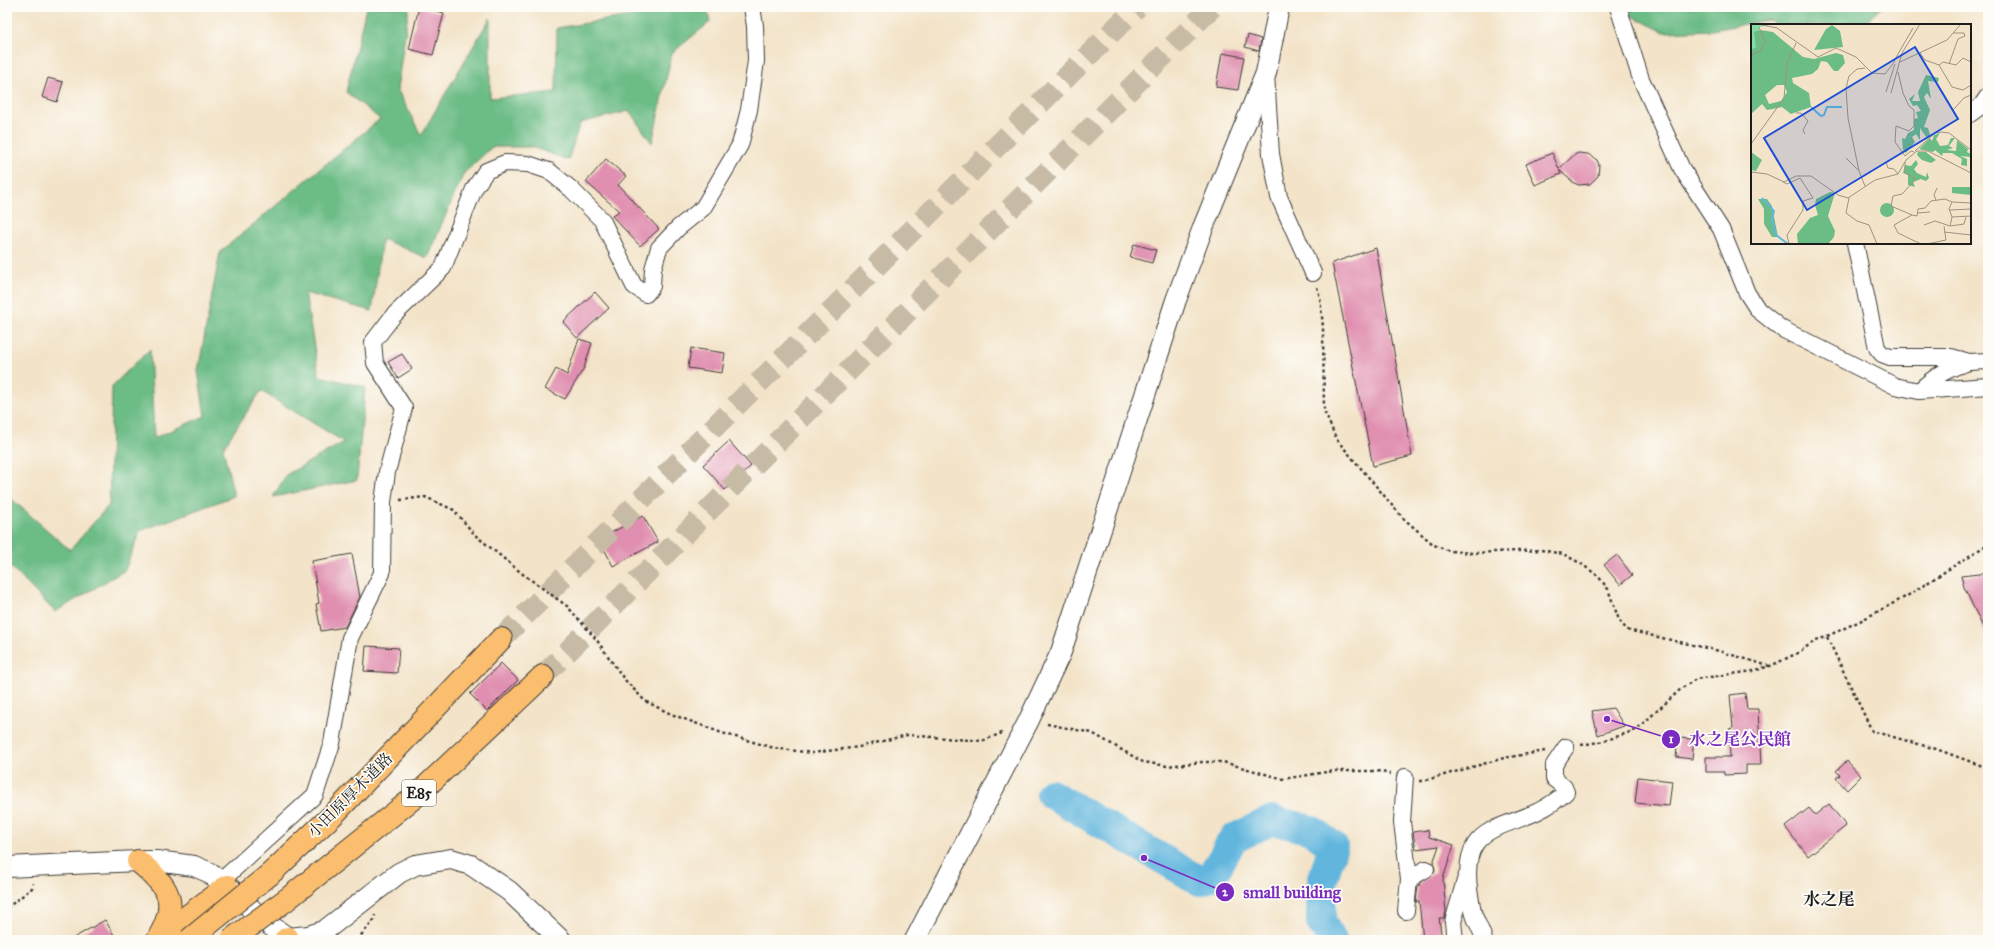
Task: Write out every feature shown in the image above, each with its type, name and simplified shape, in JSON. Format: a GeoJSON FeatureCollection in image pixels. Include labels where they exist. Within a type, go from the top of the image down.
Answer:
{"type":"FeatureCollection","features":[{"type":"Feature","properties":{"kind":"highway","name":"小田原厚木道路"},"geometry":{"type":"LineString","coordinates":[[189,940],[269,875],[335,813],[501,638]]}},
{"type":"Feature","properties":{"kind":"highway","name":"E85"},"geometry":{"type":"LineString","coordinates":[[231,940],[286,900],[416,796],[543,676]]}},
{"type":"Feature","properties":{"kind":"highway"},"geometry":{"type":"LineString","coordinates":[[138,861],[159,878],[167,890],[171,901],[168,920],[157,940]]}},
{"type":"Feature","properties":{"kind":"highway"},"geometry":{"type":"LineString","coordinates":[[157,940],[224,883]]}},
{"type":"Feature","properties":{"kind":"street"},"geometry":{"type":"LineString","coordinates":[[224,883],[315,794],[332,743],[350,638],[382,573],[383,502],[387,472],[404,408],[375,364],[373,342],[393,316],[443,268],[474,189],[486,171],[505,163],[528,164],[549,171],[571,189],[602,220],[634,286],[646,294],[652,286],[653,269],[659,248],[678,228],[703,208],[740,145],[749,110],[756,61],[755,26],[752,7]]}},
{"type":"Feature","properties":{"kind":"street"},"geometry":{"type":"LineString","coordinates":[[915,940],[1028,722],[1061,652],[1176,300],[1204,225],[1266,73],[1279,7]]}},
{"type":"Feature","properties":{"kind":"street"},"geometry":{"type":"LineString","coordinates":[[1618,7],[1644,86],[1682,169],[1721,229],[1746,293],[1752,303],[1766,318],[1782,329],[1884,381],[1906,389],[1919,391],[1988,386]]}},
{"type":"Feature","properties":{"kind":"street"},"geometry":{"type":"LineString","coordinates":[[1266,73],[1271,154],[1279,197],[1312,273]]}},
{"type":"Feature","properties":{"kind":"street"},"geometry":{"type":"LineString","coordinates":[[1971,113],[1981,106],[1988,96]]}},
{"type":"Feature","properties":{"kind":"street"},"geometry":{"type":"LineString","coordinates":[[1855,244],[1877,348],[1882,354],[1890,358],[1951,357],[1969,362]]}},
{"type":"Feature","properties":{"kind":"street"},"geometry":{"type":"LineString","coordinates":[[1919,391],[1931,380],[1951,367],[1969,362],[1988,360]]}},
{"type":"Feature","properties":{"kind":"street"},"geometry":{"type":"LineString","coordinates":[[1484,940],[1473,912],[1468,872],[1469,856],[1474,847],[1488,832],[1557,801],[1566,792],[1564,787],[1554,778],[1554,765],[1566,747]]}},
{"type":"Feature","properties":{"kind":"street"},"geometry":{"type":"LineString","coordinates":[[1404,777],[1402,822],[1409,878],[1406,911]]}},
{"type":"Feature","properties":{"kind":"street"},"geometry":{"type":"LineString","coordinates":[[7,867],[138,861],[157,861],[194,866],[208,872],[224,883],[260,918],[286,939],[308,936],[324,931],[399,873],[415,865],[451,859],[471,865],[509,891],[561,940]]}},
{"type":"Feature","properties":{"kind":"street"},"geometry":{"type":"LineString","coordinates":[[1409,878],[1426,869]]}},
{"type":"Feature","properties":{"kind":"street"},"geometry":{"type":"LineString","coordinates":[[1455,940],[1453,922],[1468,872]]}},
{"type":"Feature","properties":{"kind":"path"},"geometry":{"type":"LineString","coordinates":[[1312,273],[1320,297],[1323,327],[1324,411],[1337,440],[1404,518],[1434,545],[1450,551],[1473,553],[1541,550],[1563,554],[1580,563],[1598,576],[1608,589],[1619,620],[1627,630],[1770,666]]}},
{"type":"Feature","properties":{"kind":"path"},"geometry":{"type":"LineString","coordinates":[[383,502],[425,497],[454,510],[480,539],[524,575],[568,606],[596,639],[624,679],[645,700],[671,714],[722,733],[774,748],[812,753],[859,747],[907,735],[982,741],[1028,722],[1055,724],[1092,733],[1143,762],[1167,766],[1202,762],[1223,762],[1284,779],[1333,771],[1356,770],[1378,771],[1422,782],[1504,758],[1604,741],[1636,730],[1682,688],[1696,679],[1753,671],[1770,666],[1907,596],[1988,544]]}},
{"type":"Feature","properties":{"kind":"path"},"geometry":{"type":"LineString","coordinates":[[1827,637],[1872,731],[1936,748],[1988,768]]}},
{"type":"Feature","properties":{"kind":"path"},"geometry":{"type":"LineString","coordinates":[[7,908],[32,888],[37,866]]}},
{"type":"Feature","properties":{"kind":"green space"},"geometry":{"type":"Polygon","coordinates":[[[409,7],[397,89],[421,135],[490,18],[490,98],[556,92],[557,28],[642,14],[643,7],[707,7],[710,22],[672,53],[652,143],[629,111],[580,123],[568,160],[532,147],[492,147],[464,173],[427,258],[382,239],[372,311],[305,293],[319,376],[365,387],[357,480],[273,497],[286,475],[344,442],[261,391],[223,448],[234,496],[140,531],[125,570],[55,612],[7,563],[7,495],[70,550],[109,505],[112,386],[150,349],[154,438],[205,416],[198,371],[220,252],[380,119],[346,92],[366,8],[409,7]]]}},
{"type":"Feature","properties":{"kind":"green space"},"geometry":{"type":"Polygon","coordinates":[[[1630,7],[1882,7],[1864,24],[1777,24],[1768,20],[1712,30],[1664,32],[1630,15],[1630,7]]]}},
{"type":"Feature","properties":{"kind":"building"},"geometry":{"type":"Polygon","coordinates":[[[419,7],[444,13],[433,55],[409,49],[419,7]]]}},
{"type":"Feature","properties":{"kind":"building"},"geometry":{"type":"Polygon","coordinates":[[[1248,35],[1261,39],[1259,51],[1245,47],[1248,35]]]}},
{"type":"Feature","properties":{"kind":"building"},"geometry":{"type":"Polygon","coordinates":[[[1222,53],[1244,57],[1238,90],[1216,87],[1222,53]]]}},
{"type":"Feature","properties":{"kind":"building"},"geometry":{"type":"Polygon","coordinates":[[[48,78],[63,82],[57,102],[42,97],[48,78]]]}},
{"type":"Feature","properties":{"kind":"building"},"geometry":{"type":"Polygon","coordinates":[[[1552,153],[1559,169],[1578,153],[1588,154],[1597,160],[1599,165],[1598,176],[1590,184],[1579,185],[1574,183],[1559,170],[1561,174],[1535,185],[1526,164],[1552,153]]]}},
{"type":"Feature","properties":{"kind":"building"},"geometry":{"type":"Polygon","coordinates":[[[606,159],[626,176],[618,185],[659,229],[640,246],[612,216],[619,211],[586,182],[606,159]]]}},
{"type":"Feature","properties":{"kind":"building"},"geometry":{"type":"Polygon","coordinates":[[[1134,244],[1156,250],[1152,263],[1130,257],[1134,244]]]}},
{"type":"Feature","properties":{"kind":"building"},"geometry":{"type":"Polygon","coordinates":[[[1376,248],[1412,456],[1373,466],[1332,263],[1376,248]]]}},
{"type":"Feature","properties":{"kind":"building"},"geometry":{"type":"Polygon","coordinates":[[[595,292],[609,308],[577,338],[563,322],[595,292]]]}},
{"type":"Feature","properties":{"kind":"building"},"geometry":{"type":"Polygon","coordinates":[[[579,339],[592,343],[584,368],[565,399],[545,389],[556,369],[567,375],[579,339]]]}},
{"type":"Feature","properties":{"kind":"building"},"geometry":{"type":"Polygon","coordinates":[[[691,348],[725,353],[722,373],[688,368],[691,348]]]}},
{"type":"Feature","properties":{"kind":"building"},"geometry":{"type":"Polygon","coordinates":[[[402,354],[412,369],[398,378],[388,362],[402,354]]]}},
{"type":"Feature","properties":{"kind":"building"},"geometry":{"type":"Polygon","coordinates":[[[729,441],[751,466],[725,490],[703,465],[729,441]]]}},
{"type":"Feature","properties":{"kind":"building"},"geometry":{"type":"Polygon","coordinates":[[[643,516],[658,542],[613,566],[599,539],[643,516]]]}},
{"type":"Feature","properties":{"kind":"building"},"geometry":{"type":"Polygon","coordinates":[[[352,554],[360,597],[345,627],[321,631],[316,604],[319,603],[312,561],[352,554]]]}},
{"type":"Feature","properties":{"kind":"building"},"geometry":{"type":"Polygon","coordinates":[[[1617,555],[1632,575],[1620,585],[1604,565],[1617,555]]]}},
{"type":"Feature","properties":{"kind":"building"},"geometry":{"type":"Polygon","coordinates":[[[1988,573],[1988,638],[1964,587],[1961,576],[1988,573]]]}},
{"type":"Feature","properties":{"kind":"building"},"geometry":{"type":"Polygon","coordinates":[[[366,646],[399,648],[397,673],[364,671],[366,646]]]}},
{"type":"Feature","properties":{"kind":"building"},"geometry":{"type":"Polygon","coordinates":[[[501,663],[518,680],[487,711],[470,694],[501,663]]]}},
{"type":"Feature","properties":{"kind":"building"},"geometry":{"type":"Polygon","coordinates":[[[1745,693],[1747,709],[1758,709],[1761,765],[1746,765],[1746,774],[1724,775],[1724,772],[1706,772],[1706,757],[1730,757],[1729,729],[1733,728],[1730,695],[1745,693]]]}},
{"type":"Feature","properties":{"kind":"building"},"geometry":{"type":"Polygon","coordinates":[[[1613,708],[1624,726],[1598,735],[1592,711],[1613,708]]]}},
{"type":"Feature","properties":{"kind":"building"},"geometry":{"type":"Polygon","coordinates":[[[1678,738],[1694,739],[1692,759],[1676,757],[1678,738]]]}},
{"type":"Feature","properties":{"kind":"building"},"geometry":{"type":"Polygon","coordinates":[[[1847,761],[1861,776],[1847,790],[1836,778],[1840,775],[1836,771],[1847,761]]]}},
{"type":"Feature","properties":{"kind":"building"},"geometry":{"type":"Polygon","coordinates":[[[1638,777],[1672,781],[1669,806],[1635,803],[1638,777]]]}},
{"type":"Feature","properties":{"kind":"building"},"geometry":{"type":"Polygon","coordinates":[[[1829,804],[1846,826],[1808,856],[1785,827],[1809,808],[1815,815],[1829,804]]]}},
{"type":"Feature","properties":{"kind":"building"},"geometry":{"type":"Polygon","coordinates":[[[1428,830],[1429,837],[1454,845],[1443,879],[1446,912],[1444,918],[1439,918],[1442,940],[1423,940],[1419,901],[1416,902],[1418,885],[1421,885],[1420,883],[1434,873],[1435,869],[1433,863],[1439,846],[1416,849],[1413,832],[1428,830]]]}},
{"type":"Feature","properties":{"kind":"building"},"geometry":{"type":"Polygon","coordinates":[[[105,920],[117,940],[70,940],[105,920]]]}},
{"type":"Feature","properties":{"kind":"waterway"},"geometry":{"type":"LineString","coordinates":[[1051,794],[1200,881],[1212,876],[1233,839],[1272,820],[1311,830],[1333,846],[1322,882],[1321,922],[1332,940]]}},
{"type":"Feature","properties":{"kind":"tunnel"},"geometry":{"type":"LineString","coordinates":[[501,639],[1137,7]]}},
{"type":"Feature","properties":{"kind":"tunnel"},"geometry":{"type":"LineString","coordinates":[[543,676],[1212,7]]}},
{"type":"Feature","properties":{"kind":"place","name":"水之尾公民館"},"geometry":{"type":"Point","coordinates":[1607,719]}},
{"type":"Feature","properties":{"kind":"place","name":"small building"},"geometry":{"type":"Point","coordinates":[1144,858]}},
{"type":"Feature","properties":{"kind":"district","name":"水之尾"},"geometry":{"type":"Point","coordinates":[1829,899]}}]}
